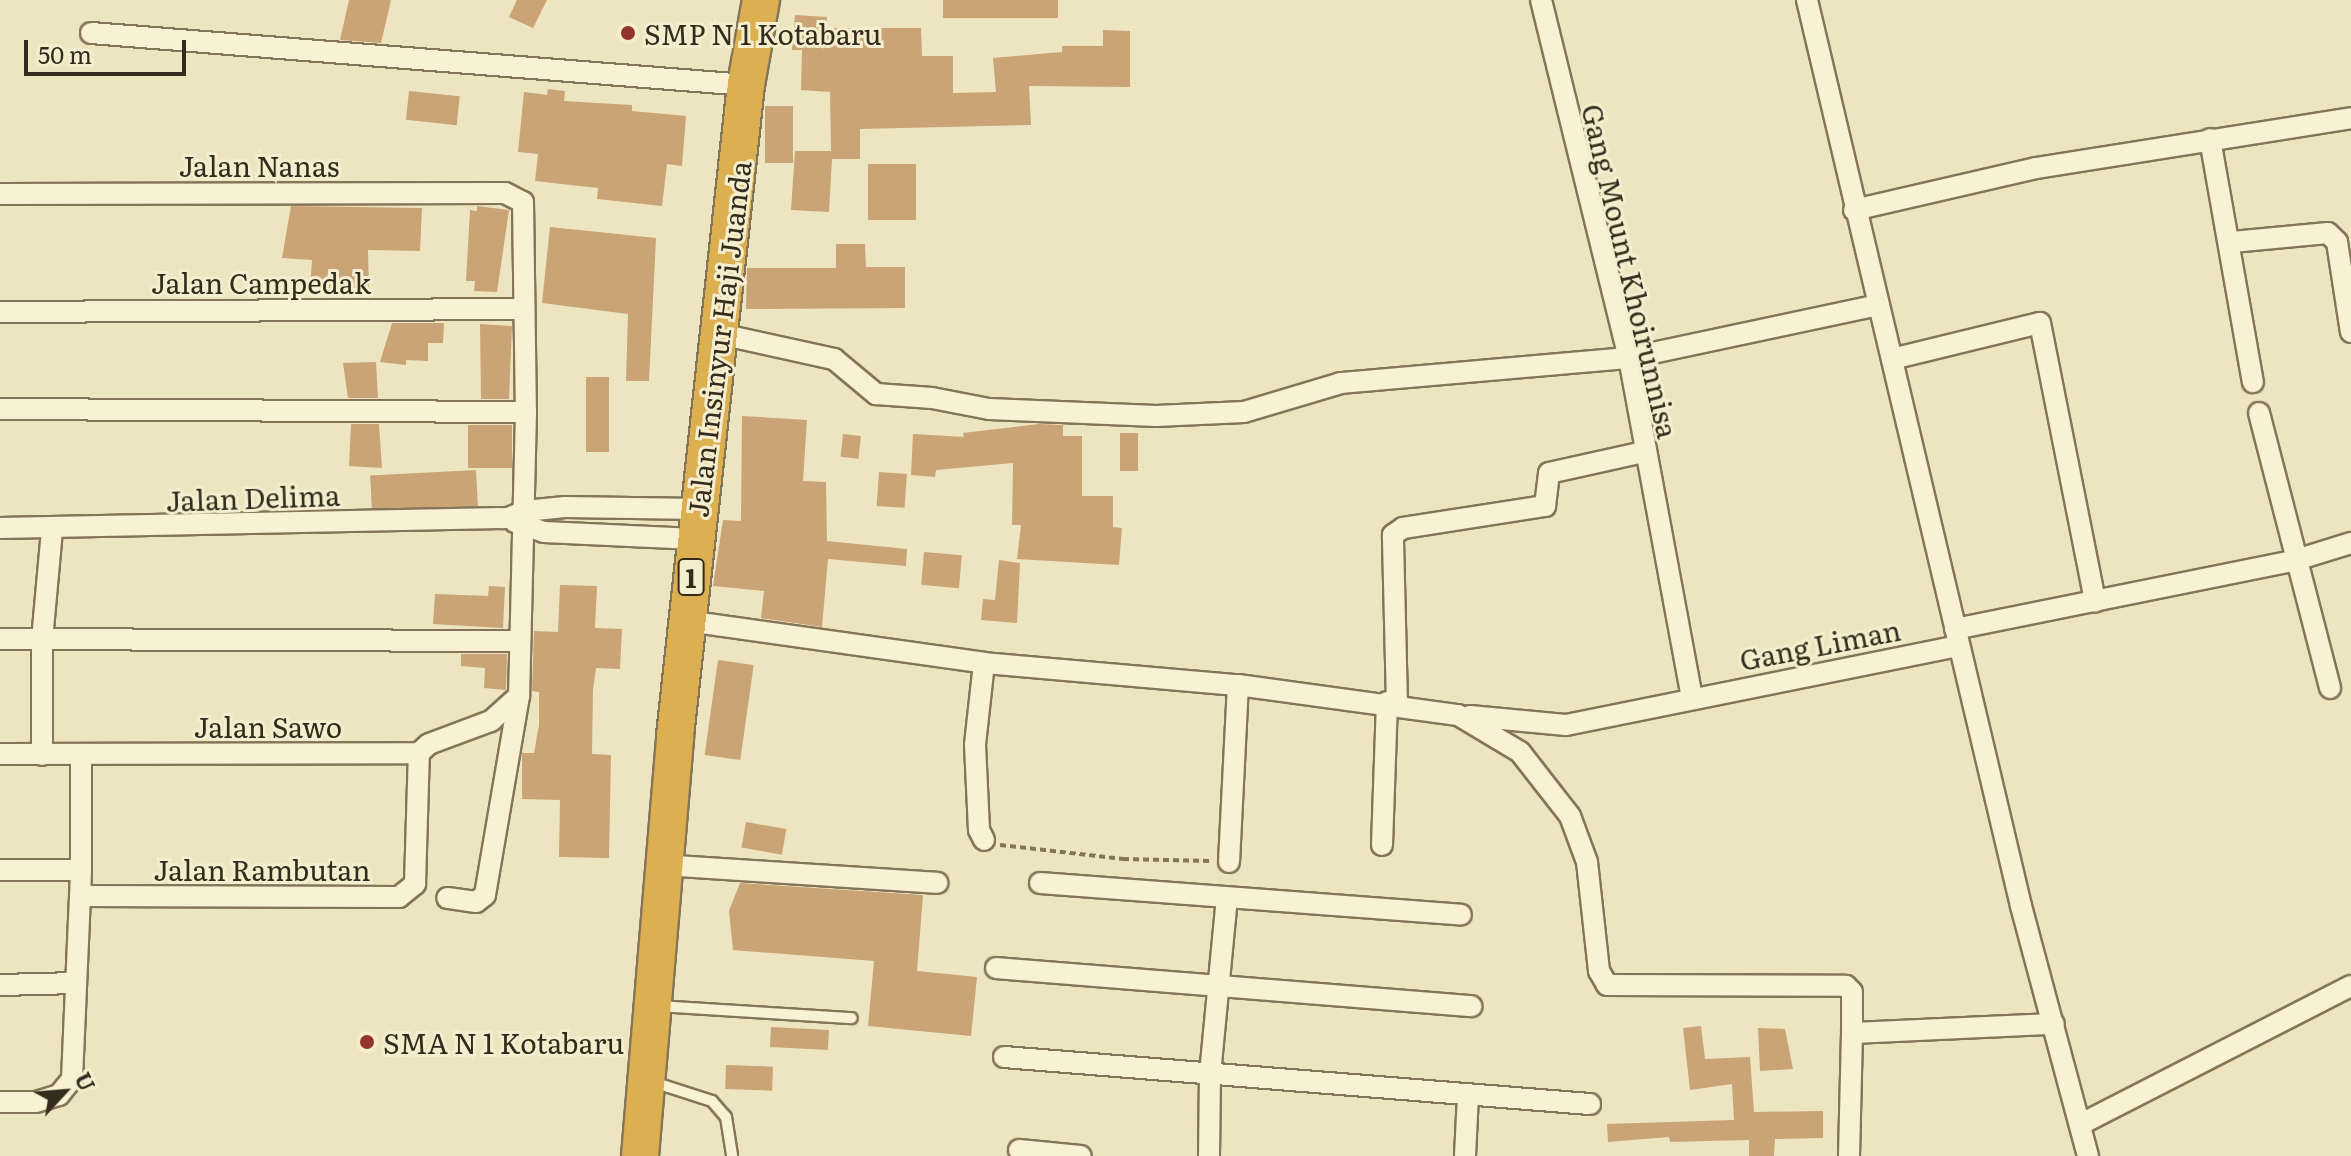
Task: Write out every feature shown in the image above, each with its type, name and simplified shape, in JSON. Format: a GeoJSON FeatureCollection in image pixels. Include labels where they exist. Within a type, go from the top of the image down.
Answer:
{"type":"FeatureCollection","features":[{"type":"Feature","properties":{"kind":"highway","name":"Jalan Insinyur Haji Juanda"},"geometry":{"type":"LineString","coordinates":[[640,1156],[649,1006],[697,524],[746,85],[761,0]]}},
{"type":"Feature","properties":{"kind":"street","name":"Gang Mount Khoirunnisa"},"geometry":{"type":"LineString","coordinates":[[1541,0],[1629,358],[1644,452],[1692,697]]}},
{"type":"Feature","properties":{"kind":"street"},"geometry":{"type":"LineString","coordinates":[[1807,0],[1957,637],[2088,1156]]}},
{"type":"Feature","properties":{"kind":"street"},"geometry":{"type":"LineString","coordinates":[[91,33],[746,85]]}},
{"type":"Feature","properties":{"kind":"street"},"geometry":{"type":"LineString","coordinates":[[1854,210],[2036,168],[2351,118]]}},
{"type":"Feature","properties":{"kind":"street"},"geometry":{"type":"LineString","coordinates":[[2210,139],[2232,242],[2253,382]]}},
{"type":"Feature","properties":{"kind":"street","name":"Jalan Nanas"},"geometry":{"type":"LineString","coordinates":[[0,194],[518,197],[527,219],[523,309]]}},
{"type":"Feature","properties":{"kind":"street"},"geometry":{"type":"LineString","coordinates":[[2232,242],[2328,233],[2337,242],[2351,332]]}},
{"type":"Feature","properties":{"kind":"street"},"geometry":{"type":"LineString","coordinates":[[720,334],[834,359],[876,394],[989,409],[1106,416],[1244,412],[1341,383],[1629,358],[1878,305]]}},
{"type":"Feature","properties":{"kind":"street"},"geometry":{"type":"LineString","coordinates":[[447,898],[476,902],[485,895],[519,696],[519,519],[526,412],[523,309]]}},
{"type":"Feature","properties":{"kind":"street","name":"Jalan Campedak"},"geometry":{"type":"LineString","coordinates":[[0,312],[523,309]]}},
{"type":"Feature","properties":{"kind":"street"},"geometry":{"type":"LineString","coordinates":[[1892,359],[2040,323],[2095,602]]}},
{"type":"Feature","properties":{"kind":"street"},"geometry":{"type":"LineString","coordinates":[[0,409],[526,412]]}},
{"type":"Feature","properties":{"kind":"street"},"geometry":{"type":"LineString","coordinates":[[2259,413],[2330,688]]}},
{"type":"Feature","properties":{"kind":"street"},"geometry":{"type":"LineString","coordinates":[[1382,845],[1392,703],[1391,544],[1398,531],[1545,506],[1549,473],[1644,452]]}},
{"type":"Feature","properties":{"kind":"street","name":"Jalan Delima"},"geometry":{"type":"LineString","coordinates":[[0,528],[52,531],[519,519],[697,524]]}},
{"type":"Feature","properties":{"kind":"street","name":"Jalan Delima"},"geometry":{"type":"LineString","coordinates":[[519,519],[697,524]]}},
{"type":"Feature","properties":{"kind":"street"},"geometry":{"type":"LineString","coordinates":[[42,755],[42,640],[52,531]]}},
{"type":"Feature","properties":{"kind":"street","name":"Gang Liman"},"geometry":{"type":"LineString","coordinates":[[687,621],[984,663],[1238,685],[1392,703],[1458,715],[1566,725],[1957,637],[2095,602],[2296,560],[2351,543]]}},
{"type":"Feature","properties":{"kind":"street"},"geometry":{"type":"LineString","coordinates":[[0,639],[518,641]]}},
{"type":"Feature","properties":{"kind":"street"},"geometry":{"type":"LineString","coordinates":[[984,663],[975,745],[984,840]]}},
{"type":"Feature","properties":{"kind":"street"},"geometry":{"type":"LineString","coordinates":[[1229,862],[1238,685]]}},
{"type":"Feature","properties":{"kind":"street","name":"Jalan Sawo"},"geometry":{"type":"LineString","coordinates":[[0,754],[419,753],[429,744],[491,721],[519,696]]}},
{"type":"Feature","properties":{"kind":"street"},"geometry":{"type":"LineString","coordinates":[[1458,715],[1520,752],[1570,816],[1587,862],[1599,971],[1607,985],[1846,986],[1852,992],[1849,1156]]}},
{"type":"Feature","properties":{"kind":"street","name":"Jalan Rambutan"},"geometry":{"type":"LineString","coordinates":[[80,896],[399,897],[415,884],[419,753]]}},
{"type":"Feature","properties":{"kind":"street"},"geometry":{"type":"LineString","coordinates":[[0,1102],[36,1102],[59,1095],[68,1085],[76,1066],[81,755]]}},
{"type":"Feature","properties":{"kind":"street"},"geometry":{"type":"LineString","coordinates":[[662,865],[937,883]]}},
{"type":"Feature","properties":{"kind":"street"},"geometry":{"type":"LineString","coordinates":[[0,870],[81,870]]}},
{"type":"Feature","properties":{"kind":"street"},"geometry":{"type":"LineString","coordinates":[[1040,883],[1461,915]]}},
{"type":"Feature","properties":{"kind":"street"},"geometry":{"type":"LineString","coordinates":[[1209,1156],[1210,1074],[1227,898]]}},
{"type":"Feature","properties":{"kind":"street"},"geometry":{"type":"LineString","coordinates":[[996,968],[1220,983],[1471,1006]]}},
{"type":"Feature","properties":{"kind":"street"},"geometry":{"type":"LineString","coordinates":[[0,985],[75,983]]}},
{"type":"Feature","properties":{"kind":"street"},"geometry":{"type":"LineString","coordinates":[[2081,1124],[2351,986]]}},
{"type":"Feature","properties":{"kind":"street"},"geometry":{"type":"LineString","coordinates":[[1852,1033],[2054,1024]]}},
{"type":"Feature","properties":{"kind":"street"},"geometry":{"type":"LineString","coordinates":[[1004,1057],[1590,1104]]}},
{"type":"Feature","properties":{"kind":"street"},"geometry":{"type":"LineString","coordinates":[[1465,1156],[1468,1094]]}},
{"type":"Feature","properties":{"kind":"street"},"geometry":{"type":"LineString","coordinates":[[1019,1150],[1081,1156]]}},
{"type":"Feature","properties":{"kind":"lane"},"geometry":{"type":"LineString","coordinates":[[649,1006],[852,1018]]}},
{"type":"Feature","properties":{"kind":"lane"},"geometry":{"type":"LineString","coordinates":[[643,1079],[712,1101],[726,1117],[732,1156]]}},
{"type":"Feature","properties":{"kind":"path"},"geometry":{"type":"LineString","coordinates":[[984,840],[1123,859],[1229,862]]}},
{"type":"Feature","properties":{"kind":"building"},"geometry":{"type":"Polygon","coordinates":[[[349,0],[391,0],[381,43],[340,40],[349,0]]]}},
{"type":"Feature","properties":{"kind":"building"},"geometry":{"type":"Polygon","coordinates":[[[517,0],[547,0],[533,28],[509,17],[517,0]]]}},
{"type":"Feature","properties":{"kind":"building"},"geometry":{"type":"Polygon","coordinates":[[[943,0],[1058,0],[1058,18],[943,18],[943,0]]]}},
{"type":"Feature","properties":{"kind":"building"},"geometry":{"type":"Polygon","coordinates":[[[795,15],[827,17],[826,28],[921,28],[922,56],[953,56],[953,93],[996,92],[993,58],[1062,52],[1062,46],[1103,46],[1103,30],[1130,31],[1130,87],[1029,86],[1031,125],[860,129],[860,159],[832,159],[829,212],[791,210],[795,151],[831,151],[830,92],[801,90],[802,50],[792,50],[795,15]]]}},
{"type":"Feature","properties":{"kind":"building"},"geometry":{"type":"Polygon","coordinates":[[[548,89],[565,91],[564,101],[632,105],[632,111],[686,116],[682,166],[667,164],[662,206],[597,199],[598,188],[535,181],[538,154],[518,152],[524,92],[547,95],[548,89]]]}},
{"type":"Feature","properties":{"kind":"building"},"geometry":{"type":"Polygon","coordinates":[[[409,91],[460,96],[457,125],[406,120],[409,91]]]}},
{"type":"Feature","properties":{"kind":"building"},"geometry":{"type":"Polygon","coordinates":[[[765,106],[793,106],[793,163],[765,163],[765,106]]]}},
{"type":"Feature","properties":{"kind":"building"},"geometry":{"type":"Polygon","coordinates":[[[868,164],[916,164],[916,220],[868,220],[868,164]]]}},
{"type":"Feature","properties":{"kind":"building"},"geometry":{"type":"Polygon","coordinates":[[[291,206],[422,208],[420,251],[368,250],[369,288],[310,288],[312,260],[282,258],[291,206]]]}},
{"type":"Feature","properties":{"kind":"building"},"geometry":{"type":"Polygon","coordinates":[[[477,206],[509,210],[497,292],[474,291],[475,281],[466,281],[470,210],[477,211],[477,206]]]}},
{"type":"Feature","properties":{"kind":"building"},"geometry":{"type":"Polygon","coordinates":[[[550,227],[656,238],[649,381],[626,381],[628,314],[542,303],[550,227]]]}},
{"type":"Feature","properties":{"kind":"building"},"geometry":{"type":"Polygon","coordinates":[[[836,244],[865,244],[866,267],[905,267],[905,308],[746,309],[747,268],[836,268],[836,244]]]}},
{"type":"Feature","properties":{"kind":"building"},"geometry":{"type":"Polygon","coordinates":[[[392,323],[444,323],[443,343],[428,343],[428,361],[406,360],[406,365],[380,362],[392,323]]]}},
{"type":"Feature","properties":{"kind":"building"},"geometry":{"type":"Polygon","coordinates":[[[480,324],[512,326],[509,399],[481,399],[480,324]]]}},
{"type":"Feature","properties":{"kind":"building"},"geometry":{"type":"Polygon","coordinates":[[[376,362],[378,398],[348,398],[343,363],[376,362]]]}},
{"type":"Feature","properties":{"kind":"building"},"geometry":{"type":"Polygon","coordinates":[[[586,377],[609,377],[609,452],[586,452],[586,377]]]}},
{"type":"Feature","properties":{"kind":"building"},"geometry":{"type":"Polygon","coordinates":[[[742,416],[807,420],[803,481],[826,482],[827,541],[907,549],[906,566],[828,559],[822,627],[761,618],[764,591],[713,586],[723,520],[741,521],[742,416]]]}},
{"type":"Feature","properties":{"kind":"building"},"geometry":{"type":"Polygon","coordinates":[[[351,424],[379,424],[382,468],[349,466],[351,424]]]}},
{"type":"Feature","properties":{"kind":"building"},"geometry":{"type":"Polygon","coordinates":[[[1039,424],[1063,425],[1063,436],[1082,436],[1082,496],[1113,496],[1113,527],[1122,528],[1119,565],[1017,559],[1021,525],[1012,525],[1013,463],[936,470],[935,477],[911,475],[913,434],[964,437],[963,433],[1039,424]]]}},
{"type":"Feature","properties":{"kind":"building"},"geometry":{"type":"Polygon","coordinates":[[[468,425],[512,425],[512,468],[468,468],[468,425]]]}},
{"type":"Feature","properties":{"kind":"building"},"geometry":{"type":"Polygon","coordinates":[[[1120,433],[1138,433],[1138,471],[1120,471],[1120,433]]]}},
{"type":"Feature","properties":{"kind":"building"},"geometry":{"type":"Polygon","coordinates":[[[843,434],[861,436],[858,459],[841,457],[843,434]]]}},
{"type":"Feature","properties":{"kind":"building"},"geometry":{"type":"Polygon","coordinates":[[[476,470],[478,506],[372,511],[370,476],[476,470]]]}},
{"type":"Feature","properties":{"kind":"building"},"geometry":{"type":"Polygon","coordinates":[[[879,472],[907,474],[905,508],[877,506],[879,472]]]}},
{"type":"Feature","properties":{"kind":"building"},"geometry":{"type":"Polygon","coordinates":[[[924,552],[962,555],[959,588],[921,585],[924,552]]]}},
{"type":"Feature","properties":{"kind":"building"},"geometry":{"type":"Polygon","coordinates":[[[999,560],[1020,563],[1017,623],[981,620],[983,599],[995,600],[999,560]]]}},
{"type":"Feature","properties":{"kind":"building"},"geometry":{"type":"Polygon","coordinates":[[[560,585],[597,586],[595,628],[622,629],[620,669],[596,668],[593,690],[592,754],[611,755],[609,858],[559,857],[560,800],[522,799],[522,753],[534,753],[539,725],[539,692],[532,691],[534,631],[558,632],[560,585]]]}},
{"type":"Feature","properties":{"kind":"building"},"geometry":{"type":"Polygon","coordinates":[[[489,586],[505,587],[503,628],[433,624],[435,594],[488,596],[489,586]]]}},
{"type":"Feature","properties":{"kind":"building"},"geometry":{"type":"Polygon","coordinates":[[[461,654],[507,654],[506,690],[484,688],[485,668],[461,666],[461,654]]]}},
{"type":"Feature","properties":{"kind":"building"},"geometry":{"type":"Polygon","coordinates":[[[718,660],[754,665],[740,760],[705,755],[718,660]]]}},
{"type":"Feature","properties":{"kind":"building"},"geometry":{"type":"Polygon","coordinates":[[[746,822],[786,829],[782,855],[741,848],[746,822]]]}},
{"type":"Feature","properties":{"kind":"building"},"geometry":{"type":"Polygon","coordinates":[[[740,883],[923,895],[917,971],[977,977],[971,1036],[868,1026],[874,961],[733,950],[729,911],[740,883]]]}},
{"type":"Feature","properties":{"kind":"building"},"geometry":{"type":"Polygon","coordinates":[[[1701,1026],[1705,1059],[1750,1057],[1754,1112],[1823,1111],[1823,1138],[1775,1139],[1774,1156],[1749,1156],[1749,1140],[1670,1142],[1669,1137],[1608,1142],[1607,1124],[1734,1120],[1732,1084],[1690,1090],[1683,1028],[1701,1026]]]}},
{"type":"Feature","properties":{"kind":"building"},"geometry":{"type":"Polygon","coordinates":[[[771,1027],[829,1030],[828,1050],[770,1047],[771,1027]]]}},
{"type":"Feature","properties":{"kind":"building"},"geometry":{"type":"Polygon","coordinates":[[[1758,1028],[1785,1029],[1793,1069],[1760,1071],[1758,1028]]]}},
{"type":"Feature","properties":{"kind":"building"},"geometry":{"type":"Polygon","coordinates":[[[726,1065],[773,1067],[772,1091],[725,1089],[726,1065]]]}},
{"type":"Feature","properties":{"kind":"place","name":"SMP N 1 Kotabaru"},"geometry":{"type":"Point","coordinates":[628,33]}},
{"type":"Feature","properties":{"kind":"place","name":"SMA N 1 Kotabaru"},"geometry":{"type":"Point","coordinates":[367,1042]}}]}
